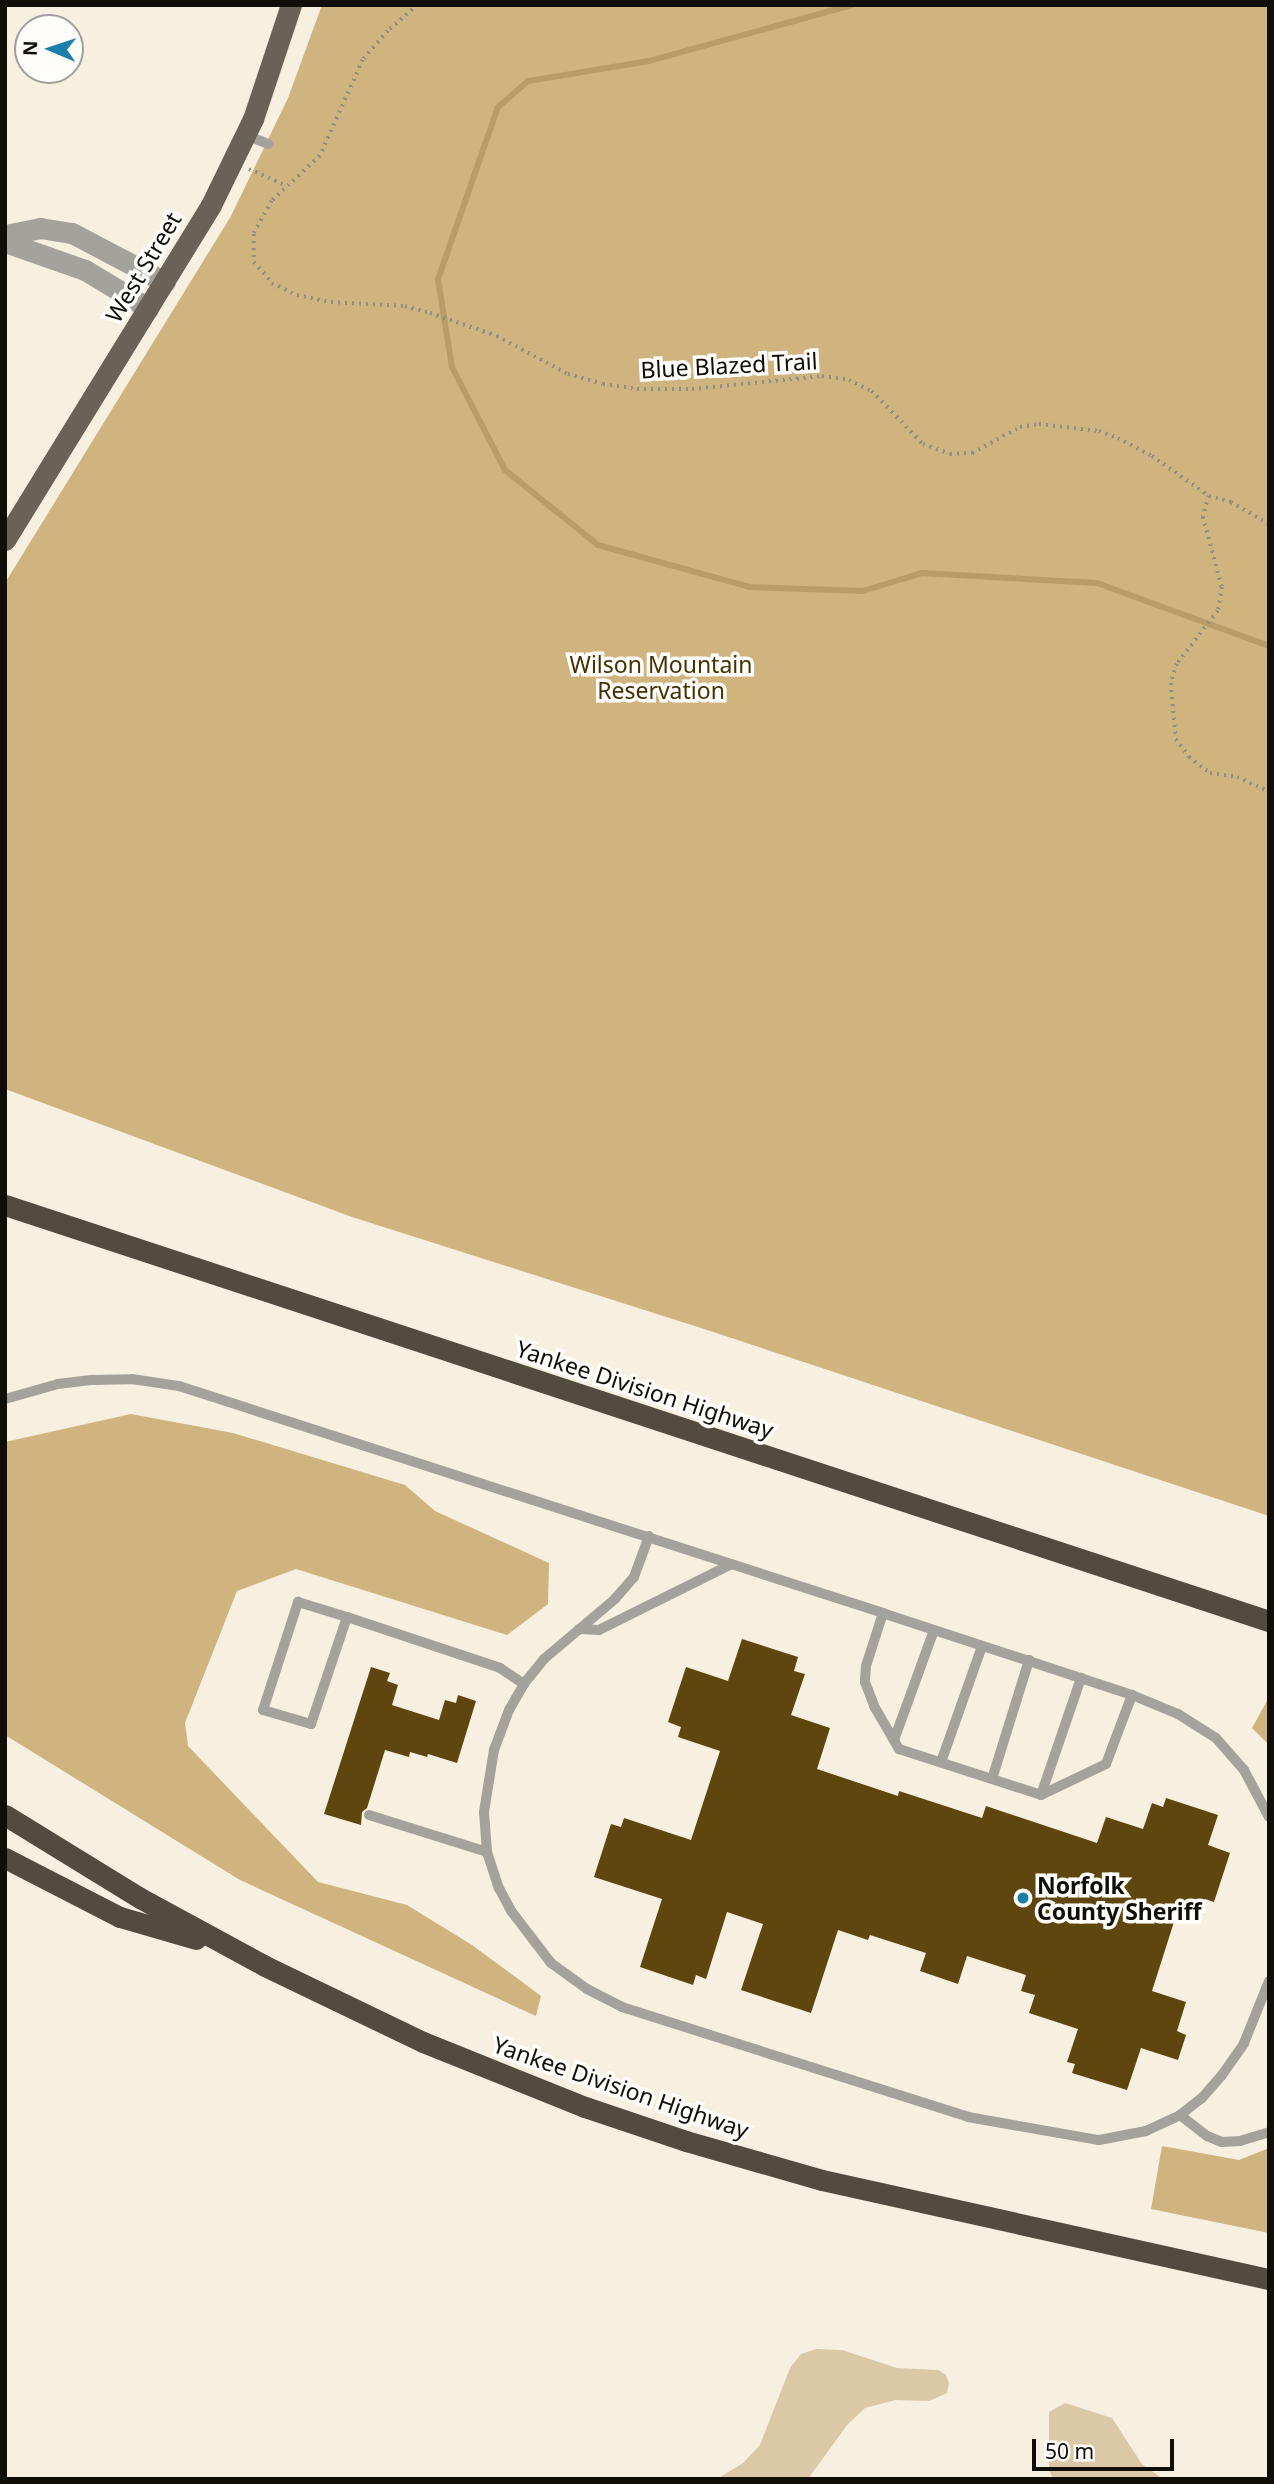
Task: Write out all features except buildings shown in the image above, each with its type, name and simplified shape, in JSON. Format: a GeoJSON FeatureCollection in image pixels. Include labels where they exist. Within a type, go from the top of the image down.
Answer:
{"type":"FeatureCollection","features":[{"type":"Feature","properties":{"kind":"highway","name":"Yankee Division Highway"},"geometry":{"type":"LineString","coordinates":[[5,1205],[1269,1621]]}},
{"type":"Feature","properties":{"kind":"highway","name":"Yankee Division Highway"},"geometry":{"type":"LineString","coordinates":[[5,1815],[130,1892],[232,1949],[379,2022],[487,2069],[686,2141],[890,2197],[1269,2279]]}},
{"type":"Feature","properties":{"kind":"highway"},"geometry":{"type":"LineString","coordinates":[[5,1858],[120,1917],[232,1949]]}},
{"type":"Feature","properties":{"kind":"main road","name":"West Street"},"geometry":{"type":"LineString","coordinates":[[5,540],[165,282],[233,162],[275,59],[291,5]]}},
{"type":"Feature","properties":{"kind":"street"},"geometry":{"type":"LineString","coordinates":[[5,236],[40,228],[72,233],[165,282]]}},
{"type":"Feature","properties":{"kind":"street"},"geometry":{"type":"LineString","coordinates":[[5,242],[85,270],[148,308]]}},
{"type":"Feature","properties":{"kind":"lane"},"geometry":{"type":"LineString","coordinates":[[246,135],[268,144]]}},
{"type":"Feature","properties":{"kind":"lane"},"geometry":{"type":"LineString","coordinates":[[5,1399],[58,1384],[93,1380],[132,1379],[179,1386],[1029,1660],[1178,1714],[1216,1738],[1244,1770],[1269,1817]]}},
{"type":"Feature","properties":{"kind":"lane"},"geometry":{"type":"LineString","coordinates":[[649,1536],[634,1577],[615,1599],[544,1658],[524,1684],[509,1710],[492,1760],[484,1812],[487,1852],[499,1888],[536,1945],[570,1978],[622,2007],[968,2117],[1099,2140],[1146,2131],[1180,2115],[1222,2075],[1244,2043],[1269,1981]]}},
{"type":"Feature","properties":{"kind":"lane"},"geometry":{"type":"LineString","coordinates":[[579,1629],[598,1630],[730,1564]]}},
{"type":"Feature","properties":{"kind":"lane"},"geometry":{"type":"LineString","coordinates":[[347,1617],[311,1724],[263,1710],[298,1602],[347,1617],[500,1668],[524,1684]]}},
{"type":"Feature","properties":{"kind":"lane"},"geometry":{"type":"LineString","coordinates":[[883,1613],[866,1666],[865,1682],[874,1706],[899,1749],[1041,1795],[1106,1764],[1132,1696]]}},
{"type":"Feature","properties":{"kind":"lane"},"geometry":{"type":"LineString","coordinates":[[894,1740],[934,1630]]}},
{"type":"Feature","properties":{"kind":"lane"},"geometry":{"type":"LineString","coordinates":[[941,1762],[982,1646]]}},
{"type":"Feature","properties":{"kind":"lane"},"geometry":{"type":"LineString","coordinates":[[992,1779],[1029,1660]]}},
{"type":"Feature","properties":{"kind":"lane"},"geometry":{"type":"LineString","coordinates":[[1041,1795],[1081,1678]]}},
{"type":"Feature","properties":{"kind":"lane"},"geometry":{"type":"LineString","coordinates":[[369,1815],[487,1852]]}},
{"type":"Feature","properties":{"kind":"lane"},"geometry":{"type":"LineString","coordinates":[[1180,2115],[1207,2136],[1222,2142],[1241,2141],[1269,2132]]}},
{"type":"Feature","properties":{"kind":"path","name":"Blue Blazed Trail"},"geometry":{"type":"LineString","coordinates":[[418,5],[388,31],[363,60],[320,156],[285,185],[272,201],[254,234],[254,262],[272,284],[298,295],[331,302],[405,306],[429,313],[497,336],[568,374],[603,384],[637,389],[692,389],[822,376],[849,380],[872,391],[923,444],[950,454],[972,453],[1020,427],[1039,424],[1099,431],[1152,456],[1209,496],[1231,502],[1269,524]]}},
{"type":"Feature","properties":{"kind":"path"},"geometry":{"type":"LineString","coordinates":[[233,162],[285,185]]}},
{"type":"Feature","properties":{"kind":"path"},"geometry":{"type":"LineString","coordinates":[[1209,496],[1203,517],[1222,587],[1218,611],[1177,664],[1171,683],[1176,739],[1189,757],[1210,774],[1237,778],[1269,791]]}},
{"type":"Feature","properties":{"kind":"shaded area"},"geometry":{"type":"Polygon","coordinates":[[[816,2349],[842,2350],[897,2368],[938,2370],[946,2375],[949,2383],[947,2393],[929,2401],[896,2400],[865,2408],[847,2425],[808,2479],[717,2479],[743,2463],[760,2445],[790,2368],[801,2354],[816,2349]]]}},
{"type":"Feature","properties":{"kind":"shaded area"},"geometry":{"type":"Polygon","coordinates":[[[1065,2403],[1112,2418],[1142,2464],[1163,2479],[1053,2479],[1049,2470],[1049,2412],[1065,2403]]]}},
{"type":"Feature","properties":{"kind":"green space","name":"Wilson Mountain Reservation"},"geometry":{"type":"Polygon","coordinates":[[[322,5],[1269,5],[1269,1516],[701,1328],[352,1217],[5,1089],[5,583],[231,216],[288,98],[322,5]]]}},
{"type":"Feature","properties":{"kind":"green space"},"geometry":{"type":"Polygon","coordinates":[[[131,1414],[233,1433],[405,1485],[435,1511],[549,1563],[548,1604],[507,1635],[296,1569],[237,1591],[185,1723],[188,1746],[318,1882],[407,1905],[472,1945],[541,1996],[536,2016],[240,1880],[5,1735],[5,1442],[131,1414]]]}},
{"type":"Feature","properties":{"kind":"green space"},"geometry":{"type":"Polygon","coordinates":[[[1269,1697],[1269,1745],[1252,1728],[1269,1697]]]}},
{"type":"Feature","properties":{"kind":"green space"},"geometry":{"type":"Polygon","coordinates":[[[1162,2146],[1239,2160],[1269,2148],[1269,2233],[1151,2209],[1162,2146]]]}},
{"type":"Feature","properties":{"kind":"waterway"},"geometry":{"type":"LineString","coordinates":[[852,5],[649,61],[528,81],[498,107],[438,279],[452,367],[505,470],[598,545],[749,587],[863,591],[922,573],[1097,583],[1269,646]]}},
{"type":"Feature","properties":{"kind":"place","name":"Norfolk County Sheriff"},"geometry":{"type":"Point","coordinates":[1023,1898]}}]}
